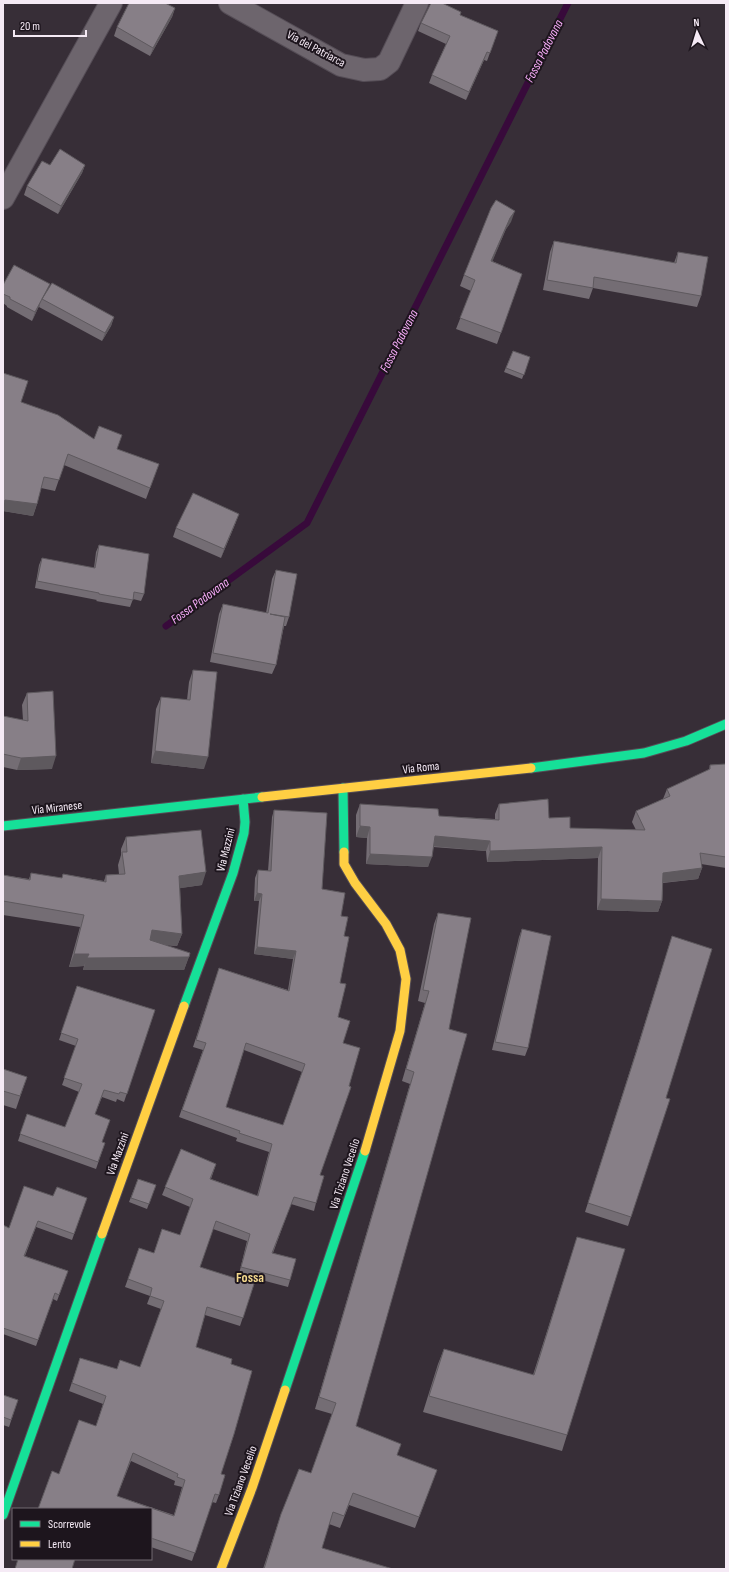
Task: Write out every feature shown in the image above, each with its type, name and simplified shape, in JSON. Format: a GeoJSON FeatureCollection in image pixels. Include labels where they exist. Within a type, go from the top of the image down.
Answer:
{"type":"FeatureCollection","features":[{"type":"Feature","properties":{"kind":"street"},"geometry":{"type":"LineString","coordinates":[[3,198],[111,3]]}},
{"type":"Feature","properties":{"kind":"street","name":"Via del Patriarca"},"geometry":{"type":"LineString","coordinates":[[230,3],[341,65],[364,70],[380,69],[389,62],[417,3]]}},
{"type":"Feature","properties":{"kind":"street","name":"Via Roma"},"geometry":{"type":"LineString","coordinates":[[114,814],[582,762],[644,753],[686,741],[726,724]]}},
{"type":"Feature","properties":{"kind":"street","name":"Via Tiziano Vecelio"},"geometry":{"type":"LineString","coordinates":[[221,1569],[252,1488],[357,1178],[400,1031],[406,979],[400,950],[386,924],[355,883],[344,864],[343,788]]}},
{"type":"Feature","properties":{"kind":"street","name":"Via Mazzini"},"geometry":{"type":"LineString","coordinates":[[3,1515],[132,1150],[233,873],[244,833],[245,822],[243,800]]}},
{"type":"Feature","properties":{"kind":"street","name":"Via Miranese"},"geometry":{"type":"LineString","coordinates":[[3,826],[114,814]]}},
{"type":"Feature","properties":{"kind":"building"},"geometry":{"type":"Polygon","coordinates":[[[129,3],[165,3],[175,8],[153,48],[117,27],[129,3]]]}},
{"type":"Feature","properties":{"kind":"building"},"geometry":{"type":"Polygon","coordinates":[[[431,3],[442,3],[461,12],[460,15],[498,31],[490,53],[487,52],[469,92],[432,75],[450,36],[421,23],[431,3]]]}},
{"type":"Feature","properties":{"kind":"building"},"geometry":{"type":"Polygon","coordinates":[[[60,149],[85,165],[61,206],[27,186],[42,161],[50,165],[60,149]]]}},
{"type":"Feature","properties":{"kind":"building"},"geometry":{"type":"Polygon","coordinates":[[[496,200],[515,211],[510,218],[491,261],[522,274],[501,333],[460,318],[475,280],[464,275],[491,208],[496,200]]]}},
{"type":"Feature","properties":{"kind":"building"},"geometry":{"type":"Polygon","coordinates":[[[554,241],[676,263],[678,252],[708,257],[701,296],[594,277],[593,288],[547,280],[554,241]]]}},
{"type":"Feature","properties":{"kind":"building"},"geometry":{"type":"Polygon","coordinates":[[[14,265],[50,284],[35,312],[3,294],[3,285],[14,265]]]}},
{"type":"Feature","properties":{"kind":"building"},"geometry":{"type":"Polygon","coordinates":[[[52,283],[114,317],[105,333],[42,299],[52,283]]]}},
{"type":"Feature","properties":{"kind":"building"},"geometry":{"type":"Polygon","coordinates":[[[513,351],[530,357],[524,375],[506,368],[513,351]]]}},
{"type":"Feature","properties":{"kind":"building"},"geometry":{"type":"Polygon","coordinates":[[[3,373],[28,381],[21,402],[58,415],[94,439],[99,426],[122,435],[117,449],[159,464],[150,488],[68,454],[59,480],[44,477],[37,504],[3,501],[3,373]]]}},
{"type":"Feature","properties":{"kind":"building"},"geometry":{"type":"Polygon","coordinates":[[[193,493],[239,514],[224,549],[176,528],[193,493]]]}},
{"type":"Feature","properties":{"kind":"building"},"geometry":{"type":"Polygon","coordinates":[[[99,545],[149,554],[144,594],[134,592],[133,600],[37,581],[42,558],[95,568],[99,545]]]}},
{"type":"Feature","properties":{"kind":"building"},"geometry":{"type":"Polygon","coordinates":[[[276,570],[297,574],[289,617],[270,614],[285,617],[276,665],[213,653],[223,604],[268,613],[276,570]]]}},
{"type":"Feature","properties":{"kind":"building"},"geometry":{"type":"Polygon","coordinates":[[[193,670],[217,672],[208,757],[155,751],[161,697],[190,700],[193,670]]]}},
{"type":"Feature","properties":{"kind":"building"},"geometry":{"type":"Polygon","coordinates":[[[53,691],[56,756],[21,758],[3,754],[3,716],[28,721],[27,693],[53,691]]]}},
{"type":"Feature","properties":{"kind":"building"},"geometry":{"type":"Polygon","coordinates":[[[726,764],[726,857],[700,853],[702,868],[663,873],[662,901],[601,899],[602,847],[490,851],[490,841],[435,836],[432,857],[370,854],[370,827],[360,826],[360,804],[438,809],[439,816],[499,820],[499,804],[548,799],[549,818],[570,817],[570,828],[645,830],[636,811],[670,796],[667,789],[710,769],[710,765],[726,764]]]}},
{"type":"Feature","properties":{"kind":"building"},"geometry":{"type":"Polygon","coordinates":[[[274,810],[327,813],[322,889],[345,893],[341,916],[348,917],[344,936],[349,937],[340,983],[346,984],[338,1017],[350,1021],[343,1043],[360,1048],[349,1086],[351,1087],[320,1175],[324,1176],[316,1203],[294,1197],[272,1253],[296,1259],[290,1280],[241,1267],[250,1234],[216,1221],[200,1267],[254,1284],[243,1318],[207,1307],[196,1347],[232,1359],[231,1364],[252,1371],[221,1474],[225,1475],[219,1495],[215,1494],[195,1553],[152,1538],[152,1508],[174,1516],[185,1480],[177,1477],[178,1474],[133,1453],[117,1496],[151,1508],[38,1508],[52,1471],[59,1474],[79,1420],[96,1426],[106,1396],[72,1383],[80,1358],[117,1369],[120,1360],[140,1367],[164,1301],[150,1296],[152,1288],[128,1279],[139,1248],[154,1253],[162,1229],[180,1235],[193,1199],[165,1187],[181,1149],[216,1164],[210,1179],[258,1196],[272,1144],[239,1133],[240,1131],[182,1110],[206,1043],[196,1040],[219,968],[289,991],[296,951],[257,947],[262,894],[257,893],[258,870],[271,871],[274,810]],[[246,1043],[226,1107],[283,1125],[305,1064],[246,1043]]]}},
{"type":"Feature","properties":{"kind":"building"},"geometry":{"type":"Polygon","coordinates":[[[201,830],[206,872],[179,876],[182,934],[152,930],[150,940],[190,953],[189,957],[87,958],[89,954],[74,954],[84,915],[3,901],[3,875],[30,880],[31,873],[62,878],[63,874],[106,882],[106,875],[125,874],[122,852],[127,852],[126,837],[201,830]]]}},
{"type":"Feature","properties":{"kind":"building"},"geometry":{"type":"Polygon","coordinates":[[[438,913],[471,918],[449,1029],[467,1034],[356,1426],[401,1444],[397,1455],[437,1470],[419,1517],[353,1493],[344,1516],[333,1512],[322,1548],[393,1569],[264,1569],[281,1514],[299,1469],[311,1473],[336,1403],[319,1397],[414,1072],[406,1069],[429,991],[423,990],[438,913]]]}},
{"type":"Feature","properties":{"kind":"building"},"geometry":{"type":"Polygon","coordinates":[[[522,929],[551,936],[528,1048],[495,1042],[522,929]]]}},
{"type":"Feature","properties":{"kind":"building"},"geometry":{"type":"Polygon","coordinates":[[[672,936],[712,949],[666,1098],[670,1099],[631,1217],[588,1203],[672,936]]]}},
{"type":"Feature","properties":{"kind":"building"},"geometry":{"type":"Polygon","coordinates":[[[77,986],[155,1010],[127,1094],[120,1092],[119,1094],[104,1090],[95,1114],[110,1120],[102,1142],[105,1143],[98,1162],[20,1134],[27,1114],[65,1127],[82,1084],[64,1078],[78,1039],[61,1033],[77,986]]]}},
{"type":"Feature","properties":{"kind":"building"},"geometry":{"type":"Polygon","coordinates":[[[3,1069],[27,1077],[20,1096],[3,1091],[3,1069]]]}},
{"type":"Feature","properties":{"kind":"building"},"geometry":{"type":"Polygon","coordinates":[[[138,1179],[156,1185],[149,1204],[131,1198],[138,1179]]]}},
{"type":"Feature","properties":{"kind":"building"},"geometry":{"type":"Polygon","coordinates":[[[24,1186],[53,1196],[57,1187],[87,1198],[74,1234],[38,1221],[24,1256],[68,1271],[59,1295],[55,1293],[38,1340],[3,1328],[3,1225],[9,1228],[24,1186]]]}},
{"type":"Feature","properties":{"kind":"building"},"geometry":{"type":"Polygon","coordinates":[[[577,1237],[625,1249],[567,1435],[429,1396],[444,1349],[534,1375],[577,1237]]]}},
{"type":"Feature","properties":{"kind":"building"},"geometry":{"type":"Polygon","coordinates":[[[3,1395],[18,1400],[11,1420],[3,1417],[3,1395]]]}},
{"type":"Feature","properties":{"kind":"building"},"geometry":{"type":"Polygon","coordinates":[[[18,1560],[75,1560],[72,1569],[15,1569],[18,1560]]]}},
{"type":"Feature","properties":{"kind":"waterway","name":"Fossa Padovana"},"geometry":{"type":"LineString","coordinates":[[166,626],[307,523],[568,3]]}},
{"type":"Feature","properties":{"kind":"traffic: fast"},"geometry":{"type":"LineString","coordinates":[[531,768],[644,753],[686,741],[726,724]]}},
{"type":"Feature","properties":{"kind":"traffic: fast"},"geometry":{"type":"LineString","coordinates":[[343,788],[344,852]]}},
{"type":"Feature","properties":{"kind":"traffic: fast"},"geometry":{"type":"LineString","coordinates":[[3,826],[262,797]]}},
{"type":"Feature","properties":{"kind":"traffic: fast"},"geometry":{"type":"LineString","coordinates":[[184,1006],[233,873],[244,833],[245,822],[243,799]]}},
{"type":"Feature","properties":{"kind":"traffic: fast"},"geometry":{"type":"LineString","coordinates":[[285,1390],[365,1151]]}},
{"type":"Feature","properties":{"kind":"traffic: fast"},"geometry":{"type":"LineString","coordinates":[[3,1515],[102,1234]]}},
{"type":"Feature","properties":{"kind":"traffic: slow"},"geometry":{"type":"LineString","coordinates":[[262,797],[531,768]]}},
{"type":"Feature","properties":{"kind":"traffic: slow"},"geometry":{"type":"LineString","coordinates":[[344,852],[344,864],[355,883],[386,924],[400,950],[406,979],[400,1031],[365,1151]]}},
{"type":"Feature","properties":{"kind":"traffic: slow"},"geometry":{"type":"LineString","coordinates":[[102,1234],[184,1006]]}},
{"type":"Feature","properties":{"kind":"traffic: slow"},"geometry":{"type":"LineString","coordinates":[[221,1569],[252,1488],[285,1390]]}},
{"type":"Feature","properties":{"kind":"district","name":"Fossa"},"geometry":{"type":"Point","coordinates":[250,1277]}}]}
